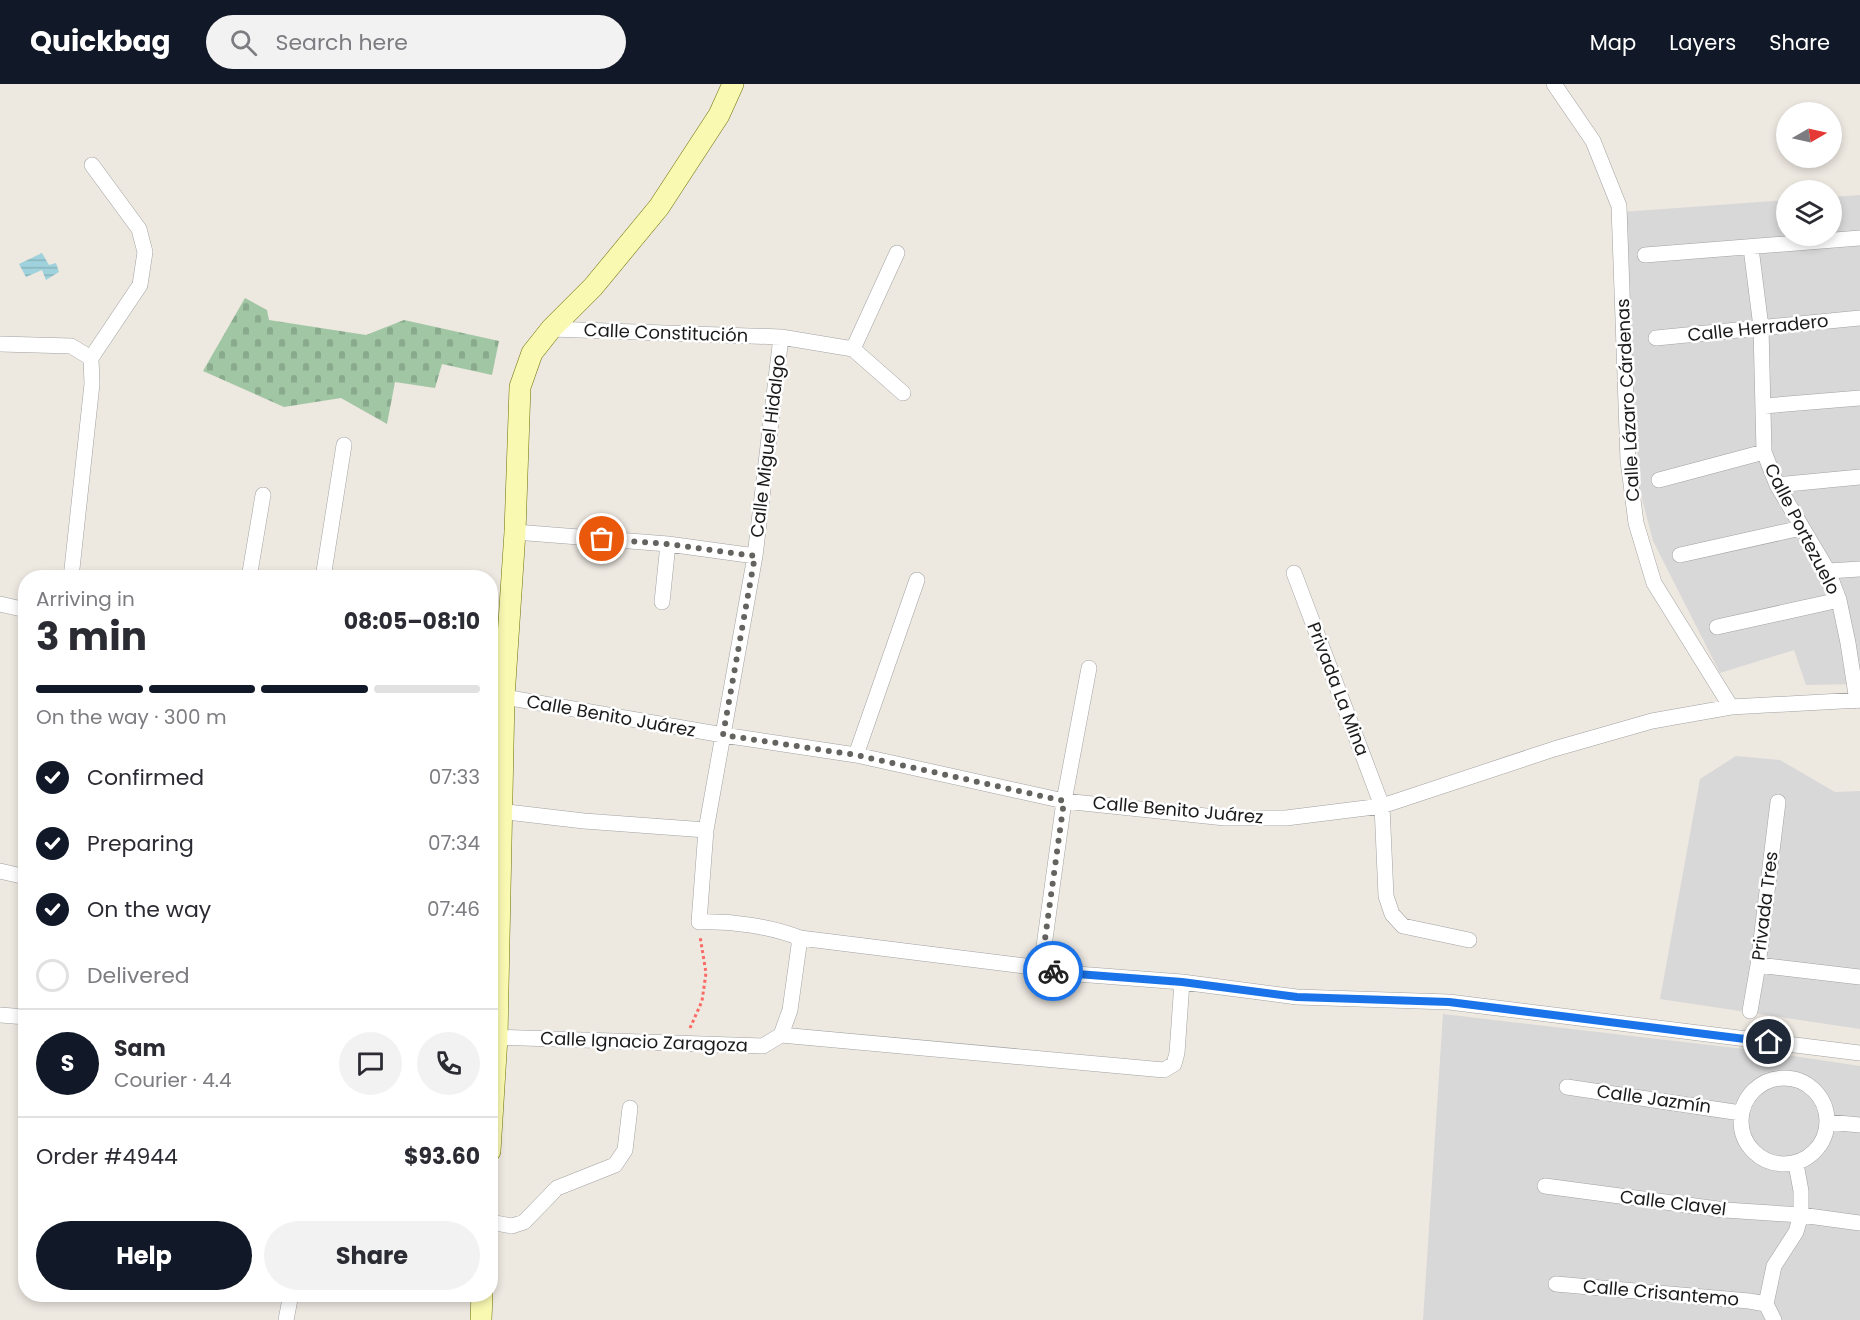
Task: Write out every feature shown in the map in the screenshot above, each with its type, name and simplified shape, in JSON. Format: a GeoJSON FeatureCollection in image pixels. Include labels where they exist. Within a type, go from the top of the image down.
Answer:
{"type":"FeatureCollection","features":[{"type":"Feature","properties":{"kind":"street"},"geometry":{"type":"LineString","coordinates":[[498,688],[515,532],[520,387],[532,352],[551,329],[593,287],[659,207],[719,115],[733,84]]}},
{"type":"Feature","properties":{"kind":"street","name":"Calle Lázaro Cárdenas"},"geometry":{"type":"LineString","coordinates":[[1554,84],[1593,141],[1618,206],[1628,460],[1636,523],[1654,583],[1731,707]]}},
{"type":"Feature","properties":{"kind":"street"},"geometry":{"type":"LineString","coordinates":[[72,570],[92,384],[91,358],[140,285],[145,252],[139,229],[92,165]]}},
{"type":"Feature","properties":{"kind":"street"},"geometry":{"type":"LineString","coordinates":[[1645,255],[1860,238]]}},
{"type":"Feature","properties":{"kind":"street","name":"Calle Portezuelo"},"geometry":{"type":"LineString","coordinates":[[1751,248],[1761,327],[1764,452],[1777,485],[1828,571],[1839,600],[1854,643],[1858,700]]}},
{"type":"Feature","properties":{"kind":"street"},"geometry":{"type":"LineString","coordinates":[[897,253],[853,349],[903,393]]}},
{"type":"Feature","properties":{"kind":"street","name":"Calle Herradero"},"geometry":{"type":"LineString","coordinates":[[1656,338],[1860,318]]}},
{"type":"Feature","properties":{"kind":"street","name":"Calle Constitución"},"geometry":{"type":"LineString","coordinates":[[551,329],[781,337],[853,349]]}},
{"type":"Feature","properties":{"kind":"street","name":"Calle Miguel Hidalgo"},"geometry":{"type":"LineString","coordinates":[[699,922],[706,830],[755,556],[781,337]]}},
{"type":"Feature","properties":{"kind":"street"},"geometry":{"type":"LineString","coordinates":[[0,344],[71,346],[91,358]]}},
{"type":"Feature","properties":{"kind":"street"},"geometry":{"type":"LineString","coordinates":[[1764,406],[1860,398]]}},
{"type":"Feature","properties":{"kind":"street"},"geometry":{"type":"LineString","coordinates":[[324,570],[344,445]]}},
{"type":"Feature","properties":{"kind":"street"},"geometry":{"type":"LineString","coordinates":[[1659,480],[1764,452]]}},
{"type":"Feature","properties":{"kind":"street"},"geometry":{"type":"LineString","coordinates":[[1777,485],[1860,477]]}},
{"type":"Feature","properties":{"kind":"street"},"geometry":{"type":"LineString","coordinates":[[250,570],[263,495]]}},
{"type":"Feature","properties":{"kind":"street"},"geometry":{"type":"LineString","coordinates":[[1680,555],[1801,528]]}},
{"type":"Feature","properties":{"kind":"street","name":"Calle Miguel Hidalgo"},"geometry":{"type":"LineString","coordinates":[[515,532],[668,544],[755,556]]}},
{"type":"Feature","properties":{"kind":"street"},"geometry":{"type":"LineString","coordinates":[[662,602],[668,544]]}},
{"type":"Feature","properties":{"kind":"street"},"geometry":{"type":"LineString","coordinates":[[1828,571],[1860,569]]}},
{"type":"Feature","properties":{"kind":"street","name":"Privada La Mina"},"geometry":{"type":"LineString","coordinates":[[1294,573],[1382,806],[1386,896],[1392,914],[1403,926],[1469,940]]}},
{"type":"Feature","properties":{"kind":"street"},"geometry":{"type":"LineString","coordinates":[[856,755],[917,580]]}},
{"type":"Feature","properties":{"kind":"street"},"geometry":{"type":"LineString","coordinates":[[1717,627],[1839,600]]}},
{"type":"Feature","properties":{"kind":"street"},"geometry":{"type":"LineString","coordinates":[[0,604],[18,608]]}},
{"type":"Feature","properties":{"kind":"street"},"geometry":{"type":"LineString","coordinates":[[1041,968],[1064,801],[1089,668]]}},
{"type":"Feature","properties":{"kind":"street","name":"Calle Benito Juárez"},"geometry":{"type":"LineString","coordinates":[[498,697],[856,755],[1064,801],[1225,818],[1287,818],[1382,806],[1554,749],[1652,721],[1731,707],[1858,700]]}},
{"type":"Feature","properties":{"kind":"street","name":"Privada Tres"},"geometry":{"type":"LineString","coordinates":[[1750,1011],[1758,965],[1778,802]]}},
{"type":"Feature","properties":{"kind":"street"},"geometry":{"type":"LineString","coordinates":[[498,811],[584,821],[706,830]]}},
{"type":"Feature","properties":{"kind":"street"},"geometry":{"type":"LineString","coordinates":[[0,871],[18,875]]}},
{"type":"Feature","properties":{"kind":"street"},"geometry":{"type":"LineString","coordinates":[[699,922],[717,921],[785,932],[800,938],[1041,968],[1064,973],[1182,982],[1297,997],[1449,1002],[1860,1053]]}},
{"type":"Feature","properties":{"kind":"street"},"geometry":{"type":"LineString","coordinates":[[800,938],[790,1010],[781,1035],[1164,1070],[1174,1064],[1177,1053],[1182,982]]}},
{"type":"Feature","properties":{"kind":"street"},"geometry":{"type":"LineString","coordinates":[[1758,965],[1860,978]]}},
{"type":"Feature","properties":{"kind":"street"},"geometry":{"type":"LineString","coordinates":[[0,1014],[18,1016]]}},
{"type":"Feature","properties":{"kind":"street","name":"Calle Ignacio Zaragoza"},"geometry":{"type":"LineString","coordinates":[[498,1037],[763,1046],[781,1035]]}},
{"type":"Feature","properties":{"kind":"street"},"geometry":{"type":"LineString","coordinates":[[1783,1077],[1797,1079],[1809,1085],[1822,1102],[1828,1122],[1819,1148],[1808,1158],[1796,1164],[1781,1165],[1767,1162],[1754,1154],[1745,1142],[1741,1128],[1741,1113],[1746,1099],[1755,1088],[1768,1080],[1783,1077]]}},
{"type":"Feature","properties":{"kind":"street","name":"Calle Jazmín"},"geometry":{"type":"LineString","coordinates":[[1568,1087],[1741,1113]]}},
{"type":"Feature","properties":{"kind":"street"},"geometry":{"type":"LineString","coordinates":[[498,1223],[512,1226],[524,1222],[557,1188],[615,1165],[625,1150],[630,1108]]}},
{"type":"Feature","properties":{"kind":"street"},"geometry":{"type":"LineString","coordinates":[[1828,1122],[1860,1125]]}},
{"type":"Feature","properties":{"kind":"street"},"geometry":{"type":"LineString","coordinates":[[1774,1320],[1766,1304],[1774,1266],[1796,1232],[1801,1215],[1801,1191],[1796,1164]]}},
{"type":"Feature","properties":{"kind":"street","name":"Calle Clavel"},"geometry":{"type":"LineString","coordinates":[[1545,1186],[1725,1210],[1801,1215],[1860,1223]]}},
{"type":"Feature","properties":{"kind":"street","name":"Calle Crisantemo"},"geometry":{"type":"LineString","coordinates":[[1556,1284],[1766,1304]]}},
{"type":"Feature","properties":{"kind":"street"},"geometry":{"type":"LineString","coordinates":[[286,1320],[289,1302]]}},
{"type":"Feature","properties":{"kind":"street"},"geometry":{"type":"LineString","coordinates":[[481,1320],[482,1302]]}},
{"type":"Feature","properties":{"kind":"path"},"geometry":{"type":"LineString","coordinates":[[683,1043],[702,1001],[706,973],[699,922]]}},
{"type":"Feature","properties":{"kind":"shaded area"},"geometry":{"type":"Polygon","coordinates":[[[1860,195],[1860,684],[1806,685],[1794,650],[1720,673],[1653,541],[1640,491],[1622,212],[1776,201],[1776,246],[1842,246],[1842,196],[1860,195]]]}},
{"type":"Feature","properties":{"kind":"shaded area"},"geometry":{"type":"Polygon","coordinates":[[[1736,756],[1780,760],[1835,792],[1860,791],[1860,1029],[1660,999],[1700,779],[1736,756]]]}},
{"type":"Feature","properties":{"kind":"shaded area"},"geometry":{"type":"Polygon","coordinates":[[[1443,1014],[1753,1050],[1860,1066],[1860,1320],[1423,1320],[1443,1014]]]}},
{"type":"Feature","properties":{"kind":"green space"},"geometry":{"type":"Polygon","coordinates":[[[245,298],[267,310],[269,320],[366,335],[404,320],[499,341],[492,375],[442,364],[435,388],[395,382],[387,424],[341,398],[284,407],[203,371],[245,298]]]}},
{"type":"Feature","properties":{"kind":"water"},"geometry":{"type":"Polygon","coordinates":[[[42,253],[49,265],[56,263],[59,272],[46,280],[42,270],[26,277],[19,264],[42,253]]]}},
{"type":"Feature","properties":{"kind":"way so far"},"geometry":{"type":"LineString","coordinates":[[602,539],[668,544],[755,556],[723,735],[856,755],[1064,801],[1041,968],[1053,971]]}},
{"type":"Feature","properties":{"kind":"route"},"geometry":{"type":"LineString","coordinates":[[1053,971],[1182,982],[1297,997],[1449,1002],[1769,1042]]}}]}
